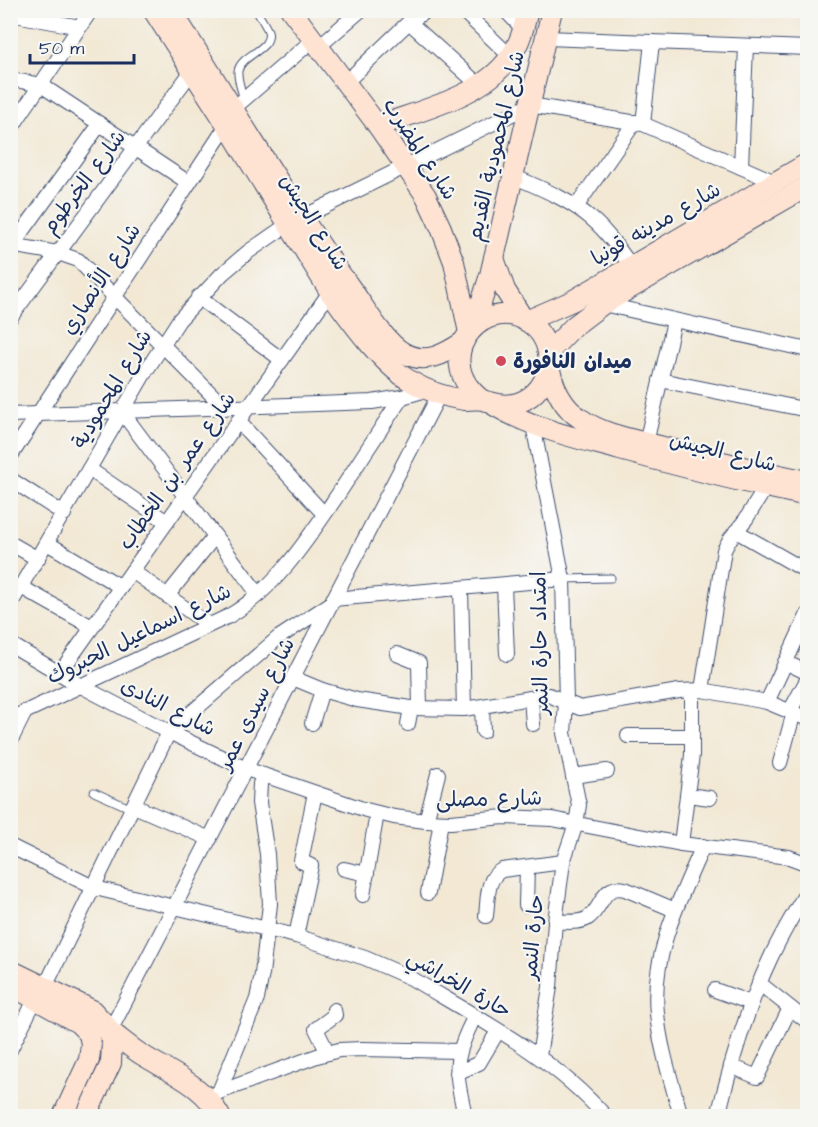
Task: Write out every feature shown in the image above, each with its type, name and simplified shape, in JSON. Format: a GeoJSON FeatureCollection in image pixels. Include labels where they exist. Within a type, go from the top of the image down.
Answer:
{"type":"FeatureCollection","features":[{"type":"Feature","properties":{"kind":"main road","name":"شارع الجيش"},"geometry":{"type":"LineString","coordinates":[[153,10],[192,71],[235,111]]}},
{"type":"Feature","properties":{"kind":"main road","name":"شارع الجيش"},"geometry":{"type":"LineString","coordinates":[[171,10],[235,111],[295,221],[330,292],[348,317],[395,370],[432,392],[453,398],[488,402],[533,425],[720,477],[807,496]]}},
{"type":"Feature","properties":{"kind":"main road","name":"شارع المحمودية القديم"},"geometry":{"type":"LineString","coordinates":[[468,334],[485,293],[552,10]]}},
{"type":"Feature","properties":{"kind":"main road","name":"شارع المضرب"},"geometry":{"type":"LineString","coordinates":[[296,12],[315,44],[378,126],[426,196],[454,262],[468,334]]}},
{"type":"Feature","properties":{"kind":"main road","name":"شارع المحمودية القديم"},"geometry":{"type":"LineString","coordinates":[[378,126],[480,86],[497,73],[511,57],[526,20]]}},
{"type":"Feature","properties":{"kind":"main road","name":"شارع مدينه قونيا"},"geometry":{"type":"LineString","coordinates":[[525,320],[572,301],[807,163]]}},
{"type":"Feature","properties":{"kind":"main road","name":"شارع مدينه قونيا"},"geometry":{"type":"LineString","coordinates":[[549,358],[574,326],[603,304],[806,188]]}},
{"type":"Feature","properties":{"kind":"main road","name":"شارع الجيش"},"geometry":{"type":"LineString","coordinates":[[295,221],[329,258],[378,326],[405,354],[428,359],[439,356],[468,334]]}},
{"type":"Feature","properties":{"kind":"main road","name":"شارع المحمودية القديم"},"geometry":{"type":"LineString","coordinates":[[494,257],[505,290],[525,320]]}},
{"type":"Feature","properties":{"kind":"main road"},"geometry":{"type":"LineString","coordinates":[[506,315],[525,320],[541,334],[549,358],[542,386],[525,400],[504,406],[488,402],[472,392],[464,381],[460,368],[459,355],[468,334],[480,322],[497,316],[506,315]]}},
{"type":"Feature","properties":{"kind":"main road","name":"شارع الجيش"},"geometry":{"type":"LineString","coordinates":[[549,358],[556,390],[566,406],[580,419],[591,425],[646,443],[736,467],[807,482]]}},
{"type":"Feature","properties":{"kind":"main road"},"geometry":{"type":"LineString","coordinates":[[10,970],[86,1029],[90,1038],[91,1050],[86,1070],[63,1116]]}},
{"type":"Feature","properties":{"kind":"main road"},"geometry":{"type":"LineString","coordinates":[[10,985],[92,1010],[110,1031],[145,1057],[213,1095],[220,1116]]}},
{"type":"Feature","properties":{"kind":"main road"},"geometry":{"type":"LineString","coordinates":[[86,1116],[111,1063],[113,1049],[110,1031]]}},
{"type":"Feature","properties":{"kind":"street"},"geometry":{"type":"LineString","coordinates":[[10,130],[91,10]]}},
{"type":"Feature","properties":{"kind":"street","name":"شارع الأنصاري"},"geometry":{"type":"LineString","coordinates":[[10,457],[235,111],[315,44],[361,10]]}},
{"type":"Feature","properties":{"kind":"street"},"geometry":{"type":"LineString","coordinates":[[345,83],[409,22],[427,10]]}},
{"type":"Feature","properties":{"kind":"street"},"geometry":{"type":"LineString","coordinates":[[462,10],[511,57]]}},
{"type":"Feature","properties":{"kind":"street"},"geometry":{"type":"LineString","coordinates":[[505,10],[526,20]]}},
{"type":"Feature","properties":{"kind":"street"},"geometry":{"type":"LineString","coordinates":[[16,13],[80,27]]}},
{"type":"Feature","properties":{"kind":"street"},"geometry":{"type":"LineString","coordinates":[[409,22],[480,86]]}},
{"type":"Feature","properties":{"kind":"street"},"geometry":{"type":"LineString","coordinates":[[546,38],[807,48]]}},
{"type":"Feature","properties":{"kind":"street"},"geometry":{"type":"LineString","coordinates":[[576,207],[639,123],[652,42]]}},
{"type":"Feature","properties":{"kind":"street"},"geometry":{"type":"LineString","coordinates":[[741,167],[746,46]]}},
{"type":"Feature","properties":{"kind":"street","name":"شارع الخرطوم"},"geometry":{"type":"LineString","coordinates":[[10,318],[192,71]]}},
{"type":"Feature","properties":{"kind":"street"},"geometry":{"type":"LineString","coordinates":[[10,79],[41,85],[189,183]]}},
{"type":"Feature","properties":{"kind":"street"},"geometry":{"type":"LineString","coordinates":[[530,105],[639,123],[775,182]]}},
{"type":"Feature","properties":{"kind":"street","name":"شارع المحمودية"},"geometry":{"type":"LineString","coordinates":[[10,605],[161,345],[198,297],[248,252],[295,221],[530,105]]}},
{"type":"Feature","properties":{"kind":"street"},"geometry":{"type":"LineString","coordinates":[[100,124],[11,246],[58,253],[78,260],[225,408]]}},
{"type":"Feature","properties":{"kind":"street"},"geometry":{"type":"LineString","coordinates":[[513,176],[576,207],[604,230],[631,266]]}},
{"type":"Feature","properties":{"kind":"street","name":"شارع عمر بن الخطاب"},"geometry":{"type":"LineString","coordinates":[[59,674],[330,292]]}},
{"type":"Feature","properties":{"kind":"street"},"geometry":{"type":"LineString","coordinates":[[198,297],[282,360]]}},
{"type":"Feature","properties":{"kind":"street"},"geometry":{"type":"LineString","coordinates":[[603,304],[674,321],[803,346]]}},
{"type":"Feature","properties":{"kind":"street"},"geometry":{"type":"LineString","coordinates":[[646,443],[674,321]]}},
{"type":"Feature","properties":{"kind":"street"},"geometry":{"type":"LineString","coordinates":[[660,380],[807,410]]}},
{"type":"Feature","properties":{"kind":"street"},"geometry":{"type":"LineString","coordinates":[[10,415],[372,402],[432,392]]}},
{"type":"Feature","properties":{"kind":"street","name":"شارع سيدى عمر"},"geometry":{"type":"LineString","coordinates":[[110,1031],[332,601],[432,392]]}},
{"type":"Feature","properties":{"kind":"street","name":"شارع اسماعيل الحبروك"},"geometry":{"type":"LineString","coordinates":[[10,719],[209,625],[237,611],[259,595],[289,563],[402,398]]}},
{"type":"Feature","properties":{"kind":"street"},"geometry":{"type":"LineString","coordinates":[[122,412],[259,595]]}},
{"type":"Feature","properties":{"kind":"street"},"geometry":{"type":"LineString","coordinates":[[238,421],[324,514]]}},
{"type":"Feature","properties":{"kind":"street","name":"امتداد حارة النمر"},"geometry":{"type":"LineString","coordinates":[[533,425],[563,579],[566,702],[564,733],[579,805],[576,824]]}},
{"type":"Feature","properties":{"kind":"street"},"geometry":{"type":"LineString","coordinates":[[89,469],[166,522]]}},
{"type":"Feature","properties":{"kind":"street"},"geometry":{"type":"LineString","coordinates":[[10,479],[64,514]]}},
{"type":"Feature","properties":{"kind":"street"},"geometry":{"type":"LineString","coordinates":[[681,844],[688,795],[697,691],[723,556],[727,544],[766,487]]}},
{"type":"Feature","properties":{"kind":"street"},"geometry":{"type":"LineString","coordinates":[[736,531],[807,572]]}},
{"type":"Feature","properties":{"kind":"street"},"geometry":{"type":"LineString","coordinates":[[168,596],[215,536]]}},
{"type":"Feature","properties":{"kind":"street"},"geometry":{"type":"LineString","coordinates":[[10,543],[38,559]]}},
{"type":"Feature","properties":{"kind":"street"},"geometry":{"type":"LineString","coordinates":[[47,543],[121,587]]}},
{"type":"Feature","properties":{"kind":"street"},"geometry":{"type":"LineString","coordinates":[[132,570],[209,625]]}},
{"type":"Feature","properties":{"kind":"street"},"geometry":{"type":"LineString","coordinates":[[10,1050],[95,888],[169,732],[278,638],[332,601],[563,579]]}},
{"type":"Feature","properties":{"kind":"street"},"geometry":{"type":"LineString","coordinates":[[504,585],[507,654]]}},
{"type":"Feature","properties":{"kind":"street"},"geometry":{"type":"LineString","coordinates":[[21,587],[92,627]]}},
{"type":"Feature","properties":{"kind":"street"},"geometry":{"type":"LineString","coordinates":[[461,589],[464,709]]}},
{"type":"Feature","properties":{"kind":"street"},"geometry":{"type":"LineString","coordinates":[[767,702],[806,620]]}},
{"type":"Feature","properties":{"kind":"street","name":"شارع النادى"},"geometry":{"type":"LineString","coordinates":[[10,644],[81,686],[246,769]]}},
{"type":"Feature","properties":{"kind":"street"},"geometry":{"type":"LineString","coordinates":[[397,654],[419,663],[415,708],[408,724]]}},
{"type":"Feature","properties":{"kind":"street"},"geometry":{"type":"LineString","coordinates":[[785,662],[807,673]]}},
{"type":"Feature","properties":{"kind":"street"},"geometry":{"type":"LineString","coordinates":[[292,678],[322,690],[375,703],[415,708],[464,709],[549,695],[576,707],[584,707],[679,691],[697,691],[767,702],[807,719]]}},
{"type":"Feature","properties":{"kind":"street"},"geometry":{"type":"LineString","coordinates":[[780,763],[792,712],[807,678]]}},
{"type":"Feature","properties":{"kind":"street"},"geometry":{"type":"LineString","coordinates":[[312,723],[322,690]]}},
{"type":"Feature","properties":{"kind":"street"},"geometry":{"type":"LineString","coordinates":[[531,698],[533,724]]}},
{"type":"Feature","properties":{"kind":"street"},"geometry":{"type":"LineString","coordinates":[[482,707],[483,731]]}},
{"type":"Feature","properties":{"kind":"street"},"geometry":{"type":"LineString","coordinates":[[10,742],[25,712]]}},
{"type":"Feature","properties":{"kind":"street"},"geometry":{"type":"LineString","coordinates":[[628,736],[692,736]]}},
{"type":"Feature","properties":{"kind":"street","name":"شارع مصلى"},"geometry":{"type":"LineString","coordinates":[[246,769],[394,818],[441,822],[528,817],[681,844],[781,856],[807,864]]}},
{"type":"Feature","properties":{"kind":"street"},"geometry":{"type":"LineString","coordinates":[[573,776],[608,771]]}},
{"type":"Feature","properties":{"kind":"street"},"geometry":{"type":"LineString","coordinates":[[426,821],[438,774]]}},
{"type":"Feature","properties":{"kind":"street"},"geometry":{"type":"LineString","coordinates":[[213,1095],[257,999],[262,974],[268,930],[270,879],[259,803],[263,775]]}},
{"type":"Feature","properties":{"kind":"street"},"geometry":{"type":"LineString","coordinates":[[297,936],[311,866],[301,861],[315,793]]}},
{"type":"Feature","properties":{"kind":"street"},"geometry":{"type":"LineString","coordinates":[[688,795],[710,798]]}},
{"type":"Feature","properties":{"kind":"street"},"geometry":{"type":"LineString","coordinates":[[133,807],[210,839]]}},
{"type":"Feature","properties":{"kind":"street"},"geometry":{"type":"LineString","coordinates":[[363,895],[377,813]]}},
{"type":"Feature","properties":{"kind":"street"},"geometry":{"type":"LineString","coordinates":[[428,893],[441,822]]}},
{"type":"Feature","properties":{"kind":"street","name":"حارة النمر"},"geometry":{"type":"LineString","coordinates":[[539,1056],[549,996],[563,862],[576,824]]}},
{"type":"Feature","properties":{"kind":"street","name":"حارة الخراشي"},"geometry":{"type":"LineString","coordinates":[[10,846],[95,888],[297,936],[389,967],[539,1056],[578,1088],[605,1116]]}},
{"type":"Feature","properties":{"kind":"street"},"geometry":{"type":"LineString","coordinates":[[681,1116],[657,1012],[658,972],[675,910],[703,846]]}},
{"type":"Feature","properties":{"kind":"street"},"geometry":{"type":"LineString","coordinates":[[486,916],[490,882],[493,876],[502,870],[563,862]]}},
{"type":"Feature","properties":{"kind":"street"},"geometry":{"type":"LineString","coordinates":[[526,905],[527,867]]}},
{"type":"Feature","properties":{"kind":"street"},"geometry":{"type":"LineString","coordinates":[[344,869],[366,874]]}},
{"type":"Feature","properties":{"kind":"street"},"geometry":{"type":"LineString","coordinates":[[555,922],[582,921],[588,918],[607,893],[618,887],[675,910]]}},
{"type":"Feature","properties":{"kind":"street"},"geometry":{"type":"LineString","coordinates":[[722,1115],[731,1066],[751,1003],[782,934],[807,890]]}},
{"type":"Feature","properties":{"kind":"street"},"geometry":{"type":"LineString","coordinates":[[759,983],[807,1022]]}},
{"type":"Feature","properties":{"kind":"street"},"geometry":{"type":"LineString","coordinates":[[715,990],[751,1003]]}},
{"type":"Feature","properties":{"kind":"street"},"geometry":{"type":"LineString","coordinates":[[731,1066],[757,1077],[790,1008]]}},
{"type":"Feature","properties":{"kind":"street"},"geometry":{"type":"LineString","coordinates":[[328,1053],[316,1029],[336,1015],[334,1010]]}},
{"type":"Feature","properties":{"kind":"street"},"geometry":{"type":"LineString","coordinates":[[465,1116],[457,1072],[459,1051],[475,1016]]}},
{"type":"Feature","properties":{"kind":"street"},"geometry":{"type":"LineString","coordinates":[[457,1072],[479,1063],[498,1031]]}},
{"type":"Feature","properties":{"kind":"street"},"geometry":{"type":"LineString","coordinates":[[213,1095],[328,1053],[362,1049],[459,1051]]}},
{"type":"Feature","properties":{"kind":"lane"},"geometry":{"type":"LineString","coordinates":[[235,111],[240,65],[268,40],[267,29],[256,10]]}},
{"type":"Feature","properties":{"kind":"lane"},"geometry":{"type":"LineString","coordinates":[[563,579],[611,578]]}},
{"type":"Feature","properties":{"kind":"lane"},"geometry":{"type":"LineString","coordinates":[[94,792],[133,807]]}},
{"type":"Feature","properties":{"kind":"place","name":"ميدان النافورة"},"geometry":{"type":"Point","coordinates":[501,361]}}]}
